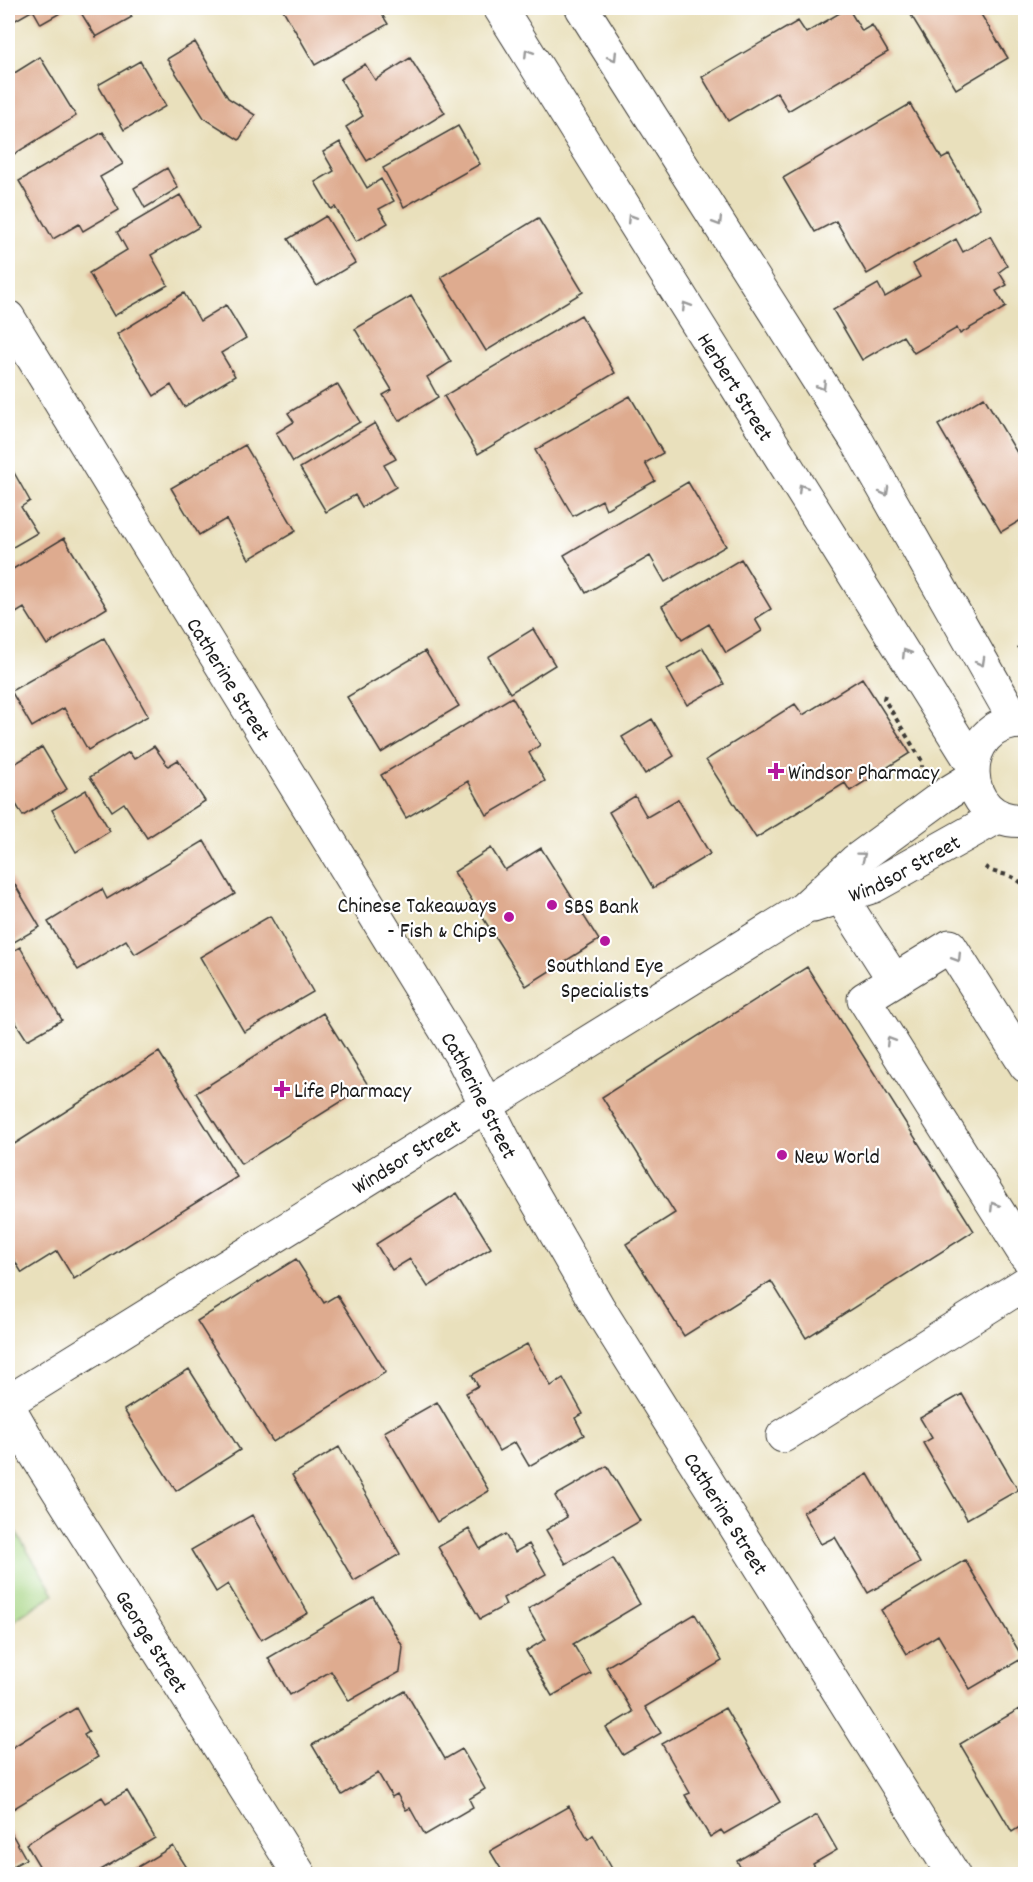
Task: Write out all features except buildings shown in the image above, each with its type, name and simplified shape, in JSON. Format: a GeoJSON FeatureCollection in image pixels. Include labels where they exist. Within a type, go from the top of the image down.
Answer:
{"type":"FeatureCollection","features":[{"type":"Feature","properties":{"kind":"street"},"geometry":{"type":"LineString","coordinates":[[582,8],[856,441],[1021,722]]}},
{"type":"Feature","properties":{"kind":"street","name":"Herbert Street"},"geometry":{"type":"LineString","coordinates":[[505,9],[972,770]]}},
{"type":"Feature","properties":{"kind":"street","name":"Catherine Street"},"geometry":{"type":"LineString","coordinates":[[8,317],[462,1058],[518,1168],[598,1307],[953,1875]]}},
{"type":"Feature","properties":{"kind":"street","name":"Windsor Street"},"geometry":{"type":"LineString","coordinates":[[1017,823],[981,801],[972,770],[977,748],[987,735],[1000,726],[1021,722]]}},
{"type":"Feature","properties":{"kind":"street","name":"Windsor Street"},"geometry":{"type":"LineString","coordinates":[[8,1404],[803,909],[855,861],[946,794],[972,770]]}},
{"type":"Feature","properties":{"kind":"street","name":"Windsor Street"},"geometry":{"type":"LineString","coordinates":[[803,909],[874,886],[1017,823]]}},
{"type":"Feature","properties":{"kind":"street"},"geometry":{"type":"LineString","coordinates":[[841,897],[894,980]]}},
{"type":"Feature","properties":{"kind":"street"},"geometry":{"type":"LineString","coordinates":[[1026,1066],[950,946],[864,999],[1026,1256]]}},
{"type":"Feature","properties":{"kind":"street"},"geometry":{"type":"LineString","coordinates":[[783,1436],[1026,1283]]}},
{"type":"Feature","properties":{"kind":"street","name":"George Street"},"geometry":{"type":"LineString","coordinates":[[8,1404],[43,1466],[299,1875]]}},
{"type":"Feature","properties":{"kind":"path"},"geometry":{"type":"LineString","coordinates":[[886,688],[884,699],[922,761],[922,774]]}},
{"type":"Feature","properties":{"kind":"path"},"geometry":{"type":"LineString","coordinates":[[977,865],[990,871],[1013,876],[1026,887]]}},
{"type":"Feature","properties":{"kind":"green space"},"geometry":{"type":"Polygon","coordinates":[[[8,1519],[54,1594],[8,1624],[8,1519]]]}},
{"type":"Feature","properties":{"kind":"place","name":"Windsor Pharmacy"},"geometry":{"type":"Point","coordinates":[776,771]}},
{"type":"Feature","properties":{"kind":"place","name":"SBS Bank"},"geometry":{"type":"Point","coordinates":[552,905]}},
{"type":"Feature","properties":{"kind":"place","name":"Chinese Takeaways - Fish & Chips"},"geometry":{"type":"Point","coordinates":[509,917]}},
{"type":"Feature","properties":{"kind":"place","name":"Southland Eye Specialists"},"geometry":{"type":"Point","coordinates":[605,941]}},
{"type":"Feature","properties":{"kind":"place","name":"Life Pharmacy"},"geometry":{"type":"Point","coordinates":[282,1089]}},
{"type":"Feature","properties":{"kind":"place","name":"New World"},"geometry":{"type":"Point","coordinates":[782,1155]}}]}
